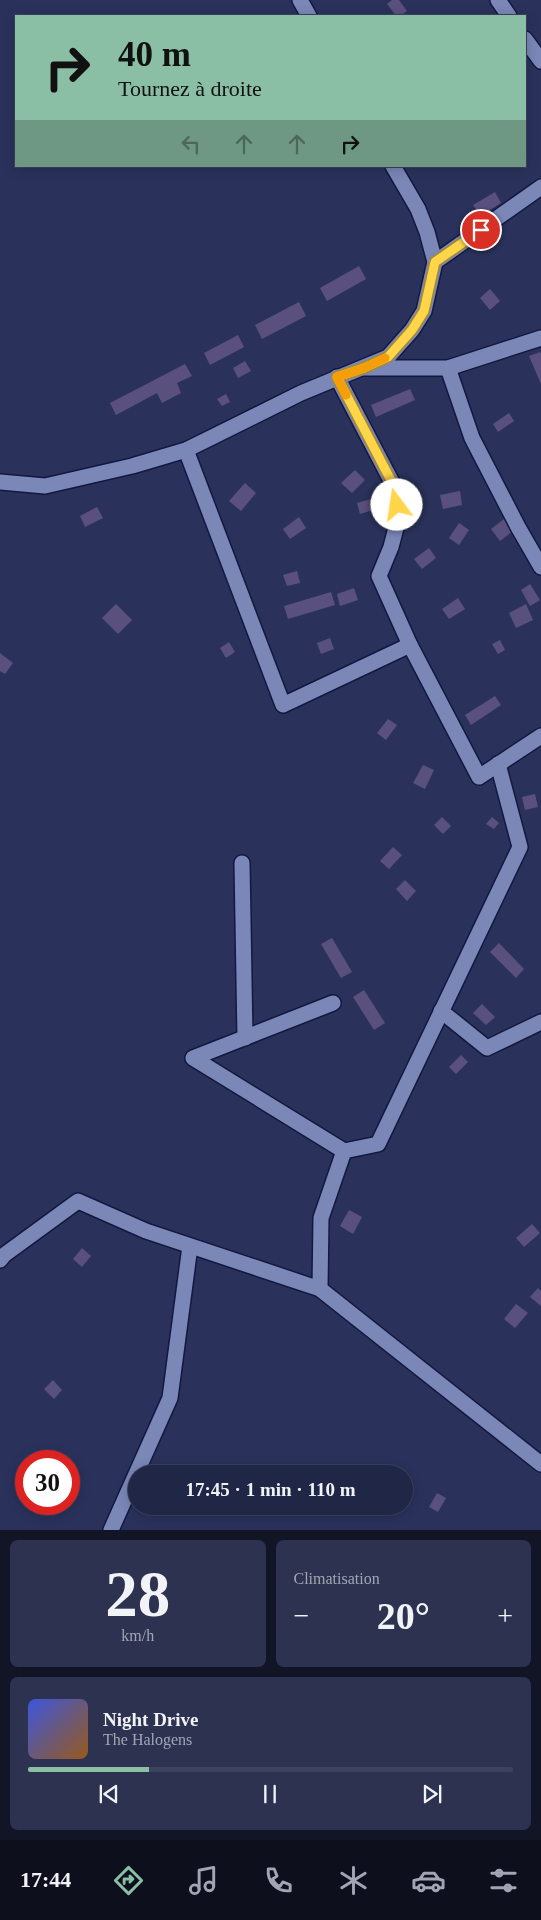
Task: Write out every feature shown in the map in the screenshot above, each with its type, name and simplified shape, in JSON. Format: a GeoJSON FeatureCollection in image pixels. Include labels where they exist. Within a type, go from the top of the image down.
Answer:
{"type":"FeatureCollection","features":[{"type":"Feature","properties":{"kind":"street"},"geometry":{"type":"LineString","coordinates":[[300,0],[308,15]]}},
{"type":"Feature","properties":{"kind":"street"},"geometry":{"type":"LineString","coordinates":[[498,0],[508,15]]}},
{"type":"Feature","properties":{"kind":"street"},"geometry":{"type":"LineString","coordinates":[[526,39],[541,61]]}},
{"type":"Feature","properties":{"kind":"street"},"geometry":{"type":"LineString","coordinates":[[0,482],[45,486],[132,466],[186,450],[337,377],[388,357],[412,330],[424,311],[435,262],[427,232],[418,209],[394,167]]}},
{"type":"Feature","properties":{"kind":"street"},"geometry":{"type":"LineString","coordinates":[[435,262],[541,187]]}},
{"type":"Feature","properties":{"kind":"street"},"geometry":{"type":"LineString","coordinates":[[364,368],[448,368],[541,338]]}},
{"type":"Feature","properties":{"kind":"street"},"geometry":{"type":"LineString","coordinates":[[448,368],[472,438],[541,567]]}},
{"type":"Feature","properties":{"kind":"street"},"geometry":{"type":"LineString","coordinates":[[337,377],[396,490],[398,520],[391,547],[379,576],[410,645],[479,777],[541,736]]}},
{"type":"Feature","properties":{"kind":"street"},"geometry":{"type":"LineString","coordinates":[[186,450],[282,705],[410,645]]}},
{"type":"Feature","properties":{"kind":"street"},"geometry":{"type":"LineString","coordinates":[[333,1003],[194,1058],[344,1151],[378,1144],[520,847],[498,764]]}},
{"type":"Feature","properties":{"kind":"street"},"geometry":{"type":"LineString","coordinates":[[242,862],[245,1038]]}},
{"type":"Feature","properties":{"kind":"street"},"geometry":{"type":"LineString","coordinates":[[441,1011],[487,1048],[541,1022]]}},
{"type":"Feature","properties":{"kind":"street"},"geometry":{"type":"LineString","coordinates":[[320,1289],[321,1218],[344,1151]]}},
{"type":"Feature","properties":{"kind":"street"},"geometry":{"type":"LineString","coordinates":[[0,1260],[4,1255],[78,1201],[146,1231],[320,1289],[541,1464]]}},
{"type":"Feature","properties":{"kind":"street"},"geometry":{"type":"LineString","coordinates":[[112,1530],[170,1398],[190,1246]]}},
{"type":"Feature","properties":{"kind":"building"},"geometry":{"type":"Polygon","coordinates":[[[392,0],[399,0],[407,11],[401,15],[395,15],[387,4],[392,0]]]}},
{"type":"Feature","properties":{"kind":"building"},"geometry":{"type":"Polygon","coordinates":[[[495,192],[501,203],[480,216],[473,205],[495,192]]]}},
{"type":"Feature","properties":{"kind":"building"},"geometry":{"type":"Polygon","coordinates":[[[359,266],[366,279],[327,301],[320,288],[359,266]]]}},
{"type":"Feature","properties":{"kind":"building"},"geometry":{"type":"Polygon","coordinates":[[[490,289],[500,301],[490,310],[480,298],[490,289]]]}},
{"type":"Feature","properties":{"kind":"building"},"geometry":{"type":"Polygon","coordinates":[[[299,302],[306,316],[262,339],[255,325],[299,302]]]}},
{"type":"Feature","properties":{"kind":"building"},"geometry":{"type":"Polygon","coordinates":[[[238,335],[244,347],[210,365],[204,353],[238,335]]]}},
{"type":"Feature","properties":{"kind":"building"},"geometry":{"type":"Polygon","coordinates":[[[540,352],[541,354],[541,384],[529,356],[540,352]]]}},
{"type":"Feature","properties":{"kind":"building"},"geometry":{"type":"Polygon","coordinates":[[[245,361],[251,371],[238,378],[233,368],[245,361]]]}},
{"type":"Feature","properties":{"kind":"building"},"geometry":{"type":"Polygon","coordinates":[[[185,364],[192,376],[177,383],[181,393],[162,403],[157,393],[116,415],[110,403],[185,364]]]}},
{"type":"Feature","properties":{"kind":"building"},"geometry":{"type":"Polygon","coordinates":[[[410,389],[415,400],[376,417],[371,405],[410,389]]]}},
{"type":"Feature","properties":{"kind":"building"},"geometry":{"type":"Polygon","coordinates":[[[226,394],[230,402],[222,406],[217,399],[226,394]]]}},
{"type":"Feature","properties":{"kind":"building"},"geometry":{"type":"Polygon","coordinates":[[[509,413],[514,421],[498,432],[493,424],[509,413]]]}},
{"type":"Feature","properties":{"kind":"building"},"geometry":{"type":"Polygon","coordinates":[[[355,470],[365,480],[352,493],[341,483],[355,470]]]}},
{"type":"Feature","properties":{"kind":"building"},"geometry":{"type":"Polygon","coordinates":[[[245,483],[256,493],[241,511],[229,501],[245,483]]]}},
{"type":"Feature","properties":{"kind":"building"},"geometry":{"type":"Polygon","coordinates":[[[460,491],[462,505],[443,509],[440,495],[460,491]]]}},
{"type":"Feature","properties":{"kind":"building"},"geometry":{"type":"Polygon","coordinates":[[[371,499],[373,510],[360,514],[357,503],[371,499]]]}},
{"type":"Feature","properties":{"kind":"building"},"geometry":{"type":"Polygon","coordinates":[[[97,507],[103,518],[85,527],[80,516],[97,507]]]}},
{"type":"Feature","properties":{"kind":"building"},"geometry":{"type":"Polygon","coordinates":[[[299,517],[306,528],[290,539],[283,529],[299,517]]]}},
{"type":"Feature","properties":{"kind":"building"},"geometry":{"type":"Polygon","coordinates":[[[504,519],[513,531],[500,541],[491,529],[504,519]]]}},
{"type":"Feature","properties":{"kind":"building"},"geometry":{"type":"Polygon","coordinates":[[[459,523],[469,530],[459,545],[449,538],[459,523]]]}},
{"type":"Feature","properties":{"kind":"building"},"geometry":{"type":"Polygon","coordinates":[[[429,548],[436,558],[422,569],[414,559],[429,548]]]}},
{"type":"Feature","properties":{"kind":"building"},"geometry":{"type":"Polygon","coordinates":[[[297,571],[300,583],[287,586],[283,575],[297,571]]]}},
{"type":"Feature","properties":{"kind":"building"},"geometry":{"type":"Polygon","coordinates":[[[530,584],[540,600],[530,606],[521,590],[530,584]]]}},
{"type":"Feature","properties":{"kind":"building"},"geometry":{"type":"Polygon","coordinates":[[[354,588],[358,600],[340,606],[337,594],[354,588]]]}},
{"type":"Feature","properties":{"kind":"building"},"geometry":{"type":"Polygon","coordinates":[[[331,592],[335,605],[288,619],[284,606],[331,592]]]}},
{"type":"Feature","properties":{"kind":"building"},"geometry":{"type":"Polygon","coordinates":[[[458,598],[465,609],[449,619],[442,609],[458,598]]]}},
{"type":"Feature","properties":{"kind":"building"},"geometry":{"type":"Polygon","coordinates":[[[116,604],[132,620],[118,634],[102,618],[116,604]]]}},
{"type":"Feature","properties":{"kind":"building"},"geometry":{"type":"Polygon","coordinates":[[[526,604],[533,620],[516,628],[509,613],[526,604]]]}},
{"type":"Feature","properties":{"kind":"building"},"geometry":{"type":"Polygon","coordinates":[[[330,638],[334,649],[321,654],[317,643],[330,638]]]}},
{"type":"Feature","properties":{"kind":"building"},"geometry":{"type":"Polygon","coordinates":[[[500,640],[505,650],[498,654],[492,644],[500,640]]]}},
{"type":"Feature","properties":{"kind":"building"},"geometry":{"type":"Polygon","coordinates":[[[229,642],[235,652],[226,658],[220,648],[229,642]]]}},
{"type":"Feature","properties":{"kind":"building"},"geometry":{"type":"Polygon","coordinates":[[[0,653],[13,663],[5,674],[0,671],[0,653]]]}},
{"type":"Feature","properties":{"kind":"building"},"geometry":{"type":"Polygon","coordinates":[[[495,696],[501,705],[471,725],[465,715],[495,696]]]}},
{"type":"Feature","properties":{"kind":"building"},"geometry":{"type":"Polygon","coordinates":[[[388,719],[397,725],[386,740],[377,733],[388,719]]]}},
{"type":"Feature","properties":{"kind":"building"},"geometry":{"type":"Polygon","coordinates":[[[423,765],[434,770],[425,789],[413,783],[423,765]]]}},
{"type":"Feature","properties":{"kind":"building"},"geometry":{"type":"Polygon","coordinates":[[[535,794],[538,807],[525,810],[522,797],[535,794]]]}},
{"type":"Feature","properties":{"kind":"building"},"geometry":{"type":"Polygon","coordinates":[[[442,817],[451,826],[443,834],[434,825],[442,817]]]}},
{"type":"Feature","properties":{"kind":"building"},"geometry":{"type":"Polygon","coordinates":[[[492,817],[499,823],[494,829],[486,824],[492,817]]]}},
{"type":"Feature","properties":{"kind":"building"},"geometry":{"type":"Polygon","coordinates":[[[393,847],[402,855],[389,869],[380,861],[393,847]]]}},
{"type":"Feature","properties":{"kind":"building"},"geometry":{"type":"Polygon","coordinates":[[[405,880],[416,891],[407,901],[396,889],[405,880]]]}},
{"type":"Feature","properties":{"kind":"building"},"geometry":{"type":"Polygon","coordinates":[[[332,938],[352,972],[341,978],[321,944],[332,938]]]}},
{"type":"Feature","properties":{"kind":"building"},"geometry":{"type":"Polygon","coordinates":[[[499,943],[524,969],[516,978],[490,952],[499,943]]]}},
{"type":"Feature","properties":{"kind":"building"},"geometry":{"type":"Polygon","coordinates":[[[364,990],[385,1023],[374,1030],[353,997],[364,990]]]}},
{"type":"Feature","properties":{"kind":"building"},"geometry":{"type":"Polygon","coordinates":[[[482,1004],[495,1017],[486,1025],[473,1013],[482,1004]]]}},
{"type":"Feature","properties":{"kind":"building"},"geometry":{"type":"Polygon","coordinates":[[[461,1055],[468,1062],[456,1074],[449,1067],[461,1055]]]}},
{"type":"Feature","properties":{"kind":"building"},"geometry":{"type":"Polygon","coordinates":[[[349,1210],[362,1217],[353,1234],[340,1226],[349,1210]]]}},
{"type":"Feature","properties":{"kind":"building"},"geometry":{"type":"Polygon","coordinates":[[[532,1224],[540,1233],[524,1247],[516,1238],[532,1224]]]}},
{"type":"Feature","properties":{"kind":"building"},"geometry":{"type":"Polygon","coordinates":[[[82,1248],[91,1256],[82,1267],[73,1259],[82,1248]]]}},
{"type":"Feature","properties":{"kind":"building"},"geometry":{"type":"Polygon","coordinates":[[[538,1288],[541,1291],[541,1306],[530,1297],[538,1288]]]}},
{"type":"Feature","properties":{"kind":"building"},"geometry":{"type":"Polygon","coordinates":[[[516,1304],[528,1313],[515,1328],[504,1319],[516,1304]]]}},
{"type":"Feature","properties":{"kind":"building"},"geometry":{"type":"Polygon","coordinates":[[[53,1380],[62,1390],[54,1399],[44,1389],[53,1380]]]}},
{"type":"Feature","properties":{"kind":"building"},"geometry":{"type":"Polygon","coordinates":[[[437,1493],[446,1498],[438,1512],[429,1507],[437,1493]]]}},
{"type":"Feature","properties":{"kind":"slow traffic"},"geometry":{"type":"LineString","coordinates":[[346,395],[337,377],[364,368],[385,358]]}},
{"type":"Feature","properties":{"kind":"route"},"geometry":{"type":"LineString","coordinates":[[397,505],[396,490],[337,377],[388,357],[412,330],[424,311],[435,262],[481,230]]}}]}
